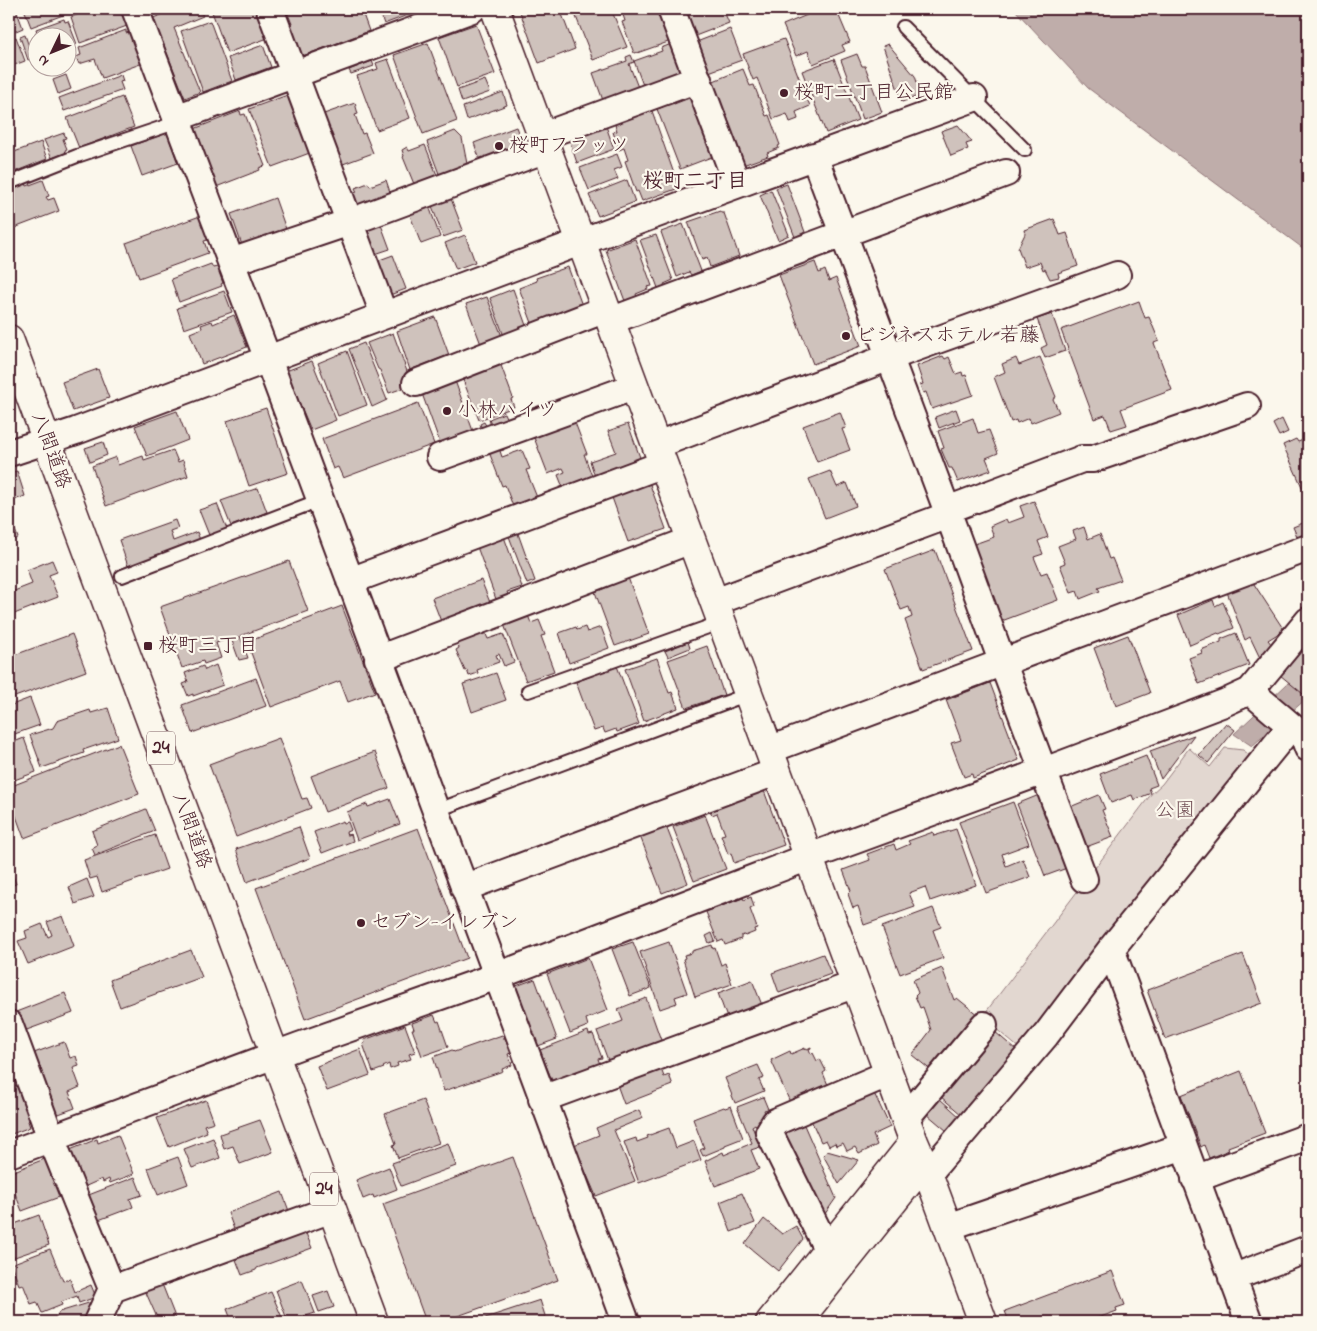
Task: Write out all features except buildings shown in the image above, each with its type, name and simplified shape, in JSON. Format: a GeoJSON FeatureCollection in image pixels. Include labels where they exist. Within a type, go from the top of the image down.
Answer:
{"type":"FeatureCollection","features":[{"type":"Feature","properties":{"kind":"street"},"geometry":{"type":"LineString","coordinates":[[270,9],[380,304]]}},
{"type":"Feature","properties":{"kind":"street"},"geometry":{"type":"LineString","coordinates":[[177,120],[472,9]]}},
{"type":"Feature","properties":{"kind":"street"},"geometry":{"type":"LineString","coordinates":[[494,9],[608,315],[654,457],[719,612],[767,763],[809,857],[983,1322]]}},
{"type":"Feature","properties":{"kind":"street"},"geometry":{"type":"LineString","coordinates":[[671,9],[733,173]]}},
{"type":"Feature","properties":{"kind":"street"},"geometry":{"type":"LineString","coordinates":[[139,12],[177,120],[268,359],[626,1322]]}},
{"type":"Feature","properties":{"kind":"street"},"geometry":{"type":"LineString","coordinates":[[556,131],[698,79]]}},
{"type":"Feature","properties":{"kind":"street"},"geometry":{"type":"LineString","coordinates":[[9,453],[47,441],[974,98]]}},
{"type":"Feature","properties":{"kind":"street"},"geometry":{"type":"LineString","coordinates":[[231,262],[350,222],[534,154]]}},
{"type":"Feature","properties":{"kind":"street"},"geometry":{"type":"LineString","coordinates":[[814,156],[1084,880]]}},
{"type":"Feature","properties":{"kind":"street"},"geometry":{"type":"LineString","coordinates":[[416,383],[844,234],[1006,173]]}},
{"type":"Feature","properties":{"kind":"street"},"geometry":{"type":"LineString","coordinates":[[350,582],[654,457],[890,357],[1118,275]]}},
{"type":"Feature","properties":{"kind":"street","name":"八間道路"},"geometry":{"type":"LineString","coordinates":[[9,338],[374,1322]]}},
{"type":"Feature","properties":{"kind":"street"},"geometry":{"type":"LineString","coordinates":[[440,457],[622,391]]}},
{"type":"Feature","properties":{"kind":"street"},"geometry":{"type":"LineString","coordinates":[[719,612],[948,512],[1082,459],[1093,459],[1247,406]]}},
{"type":"Feature","properties":{"kind":"street"},"geometry":{"type":"LineString","coordinates":[[378,659],[678,545]]}},
{"type":"Feature","properties":{"kind":"street"},"geometry":{"type":"LineString","coordinates":[[464,888],[1002,664],[1308,548]]}},
{"type":"Feature","properties":{"kind":"street"},"geometry":{"type":"LineString","coordinates":[[9,1154],[275,1055],[497,976],[809,857],[1215,706],[1250,691],[1308,621]]}},
{"type":"Feature","properties":{"kind":"street"},"geometry":{"type":"LineString","coordinates":[[770,1322],[828,1251],[918,1149],[1046,1035],[1111,949],[1303,736],[1250,691]]}},
{"type":"Feature","properties":{"kind":"street"},"geometry":{"type":"LineString","coordinates":[[1111,949],[1248,1322]]}},
{"type":"Feature","properties":{"kind":"street"},"geometry":{"type":"LineString","coordinates":[[542,1098],[845,988]]}},
{"type":"Feature","properties":{"kind":"street"},"geometry":{"type":"LineString","coordinates":[[9,1024],[51,1138],[112,1289]]}},
{"type":"Feature","properties":{"kind":"street"},"geometry":{"type":"LineString","coordinates":[[797,1322],[918,1149],[984,1025]]}},
{"type":"Feature","properties":{"kind":"street"},"geometry":{"type":"LineString","coordinates":[[828,1251],[769,1132],[775,1122],[878,1078]]}},
{"type":"Feature","properties":{"kind":"street"},"geometry":{"type":"LineString","coordinates":[[1195,1179],[1308,1136]]}},
{"type":"Feature","properties":{"kind":"street"},"geometry":{"type":"LineString","coordinates":[[948,1227],[1184,1146]]}},
{"type":"Feature","properties":{"kind":"street"},"geometry":{"type":"LineString","coordinates":[[97,1322],[112,1289],[332,1209]]}},
{"type":"Feature","properties":{"kind":"street"},"geometry":{"type":"LineString","coordinates":[[1232,1278],[1308,1249]]}},
{"type":"Feature","properties":{"kind":"lane"},"geometry":{"type":"LineString","coordinates":[[903,27],[1025,150]]}},
{"type":"Feature","properties":{"kind":"lane"},"geometry":{"type":"LineString","coordinates":[[9,183],[177,120]]}},
{"type":"Feature","properties":{"kind":"lane"},"geometry":{"type":"LineString","coordinates":[[122,576],[320,500]]}},
{"type":"Feature","properties":{"kind":"lane"},"geometry":{"type":"LineString","coordinates":[[528,691],[719,612]]}},
{"type":"Feature","properties":{"kind":"lane"},"geometry":{"type":"LineString","coordinates":[[435,811],[735,699]]}},
{"type":"Feature","properties":{"kind":"green space","name":"公園"},"geometry":{"type":"Polygon","coordinates":[[[1189,748],[1210,767],[1225,748],[1243,750],[1253,758],[1020,1049],[982,1017],[1152,793],[1162,784],[1189,748]]]}},
{"type":"Feature","properties":{"kind":"shaded area"},"geometry":{"type":"Polygon","coordinates":[[[1014,9],[1308,9],[1308,252],[1088,88],[1014,9]]]}},
{"type":"Feature","properties":{"kind":"shaded area"},"geometry":{"type":"Polygon","coordinates":[[[1308,660],[1308,696],[1306,699],[1252,746],[1234,734],[1287,684],[1308,660]]]}},
{"type":"Feature","properties":{"kind":"place","name":"桜町二丁目公民館"},"geometry":{"type":"Point","coordinates":[784,93]}},
{"type":"Feature","properties":{"kind":"place","name":"桜町フラッツ"},"geometry":{"type":"Point","coordinates":[499,146]}},
{"type":"Feature","properties":{"kind":"place","name":"ビジネスホテル 若藤"},"geometry":{"type":"Point","coordinates":[846,336]}},
{"type":"Feature","properties":{"kind":"place","name":"小林ハイツ"},"geometry":{"type":"Point","coordinates":[447,411]}},
{"type":"Feature","properties":{"kind":"place","name":"桜町三丁目"},"geometry":{"type":"Point","coordinates":[148,646]}},
{"type":"Feature","properties":{"kind":"place","name":"セブン-イレブン"},"geometry":{"type":"Point","coordinates":[361,923]}},
{"type":"Feature","properties":{"kind":"district","name":"桜町二丁目"},"geometry":{"type":"Point","coordinates":[695,182]}}]}
